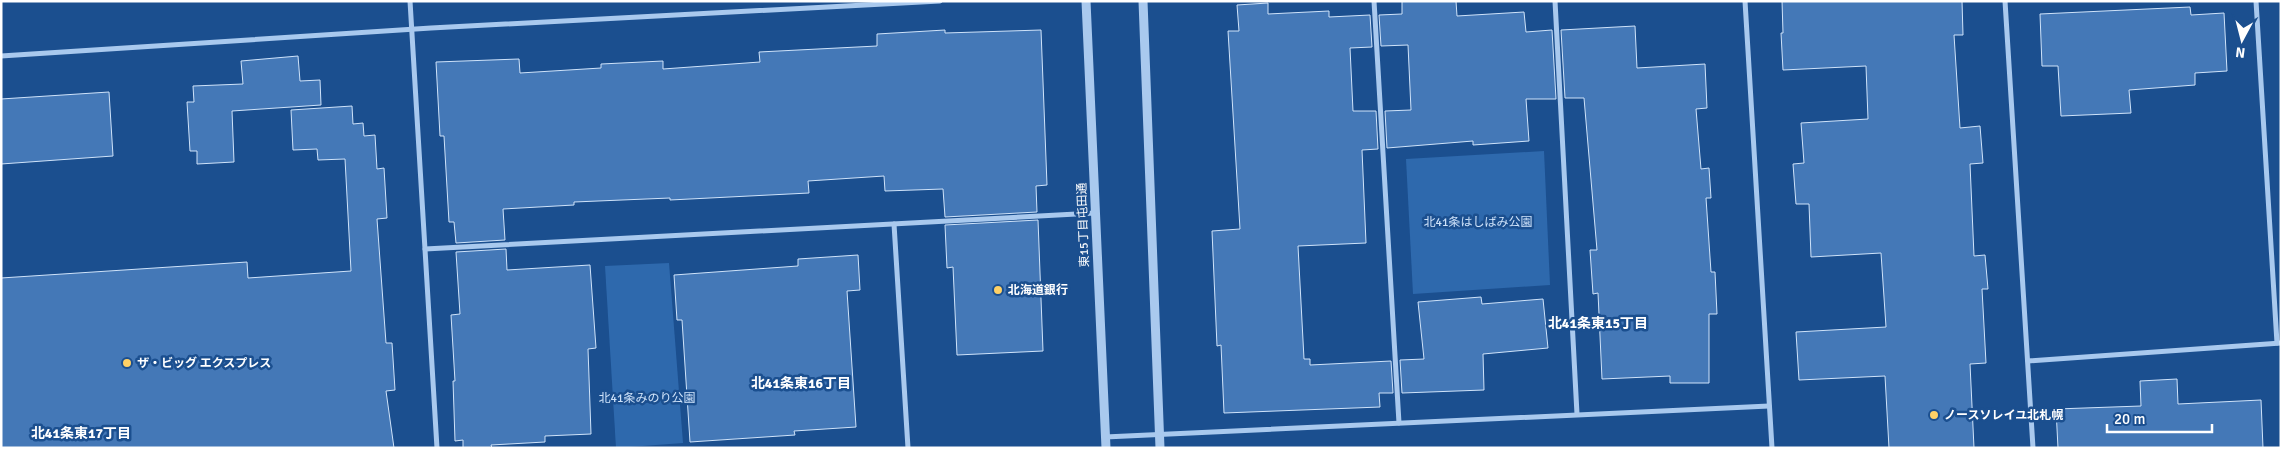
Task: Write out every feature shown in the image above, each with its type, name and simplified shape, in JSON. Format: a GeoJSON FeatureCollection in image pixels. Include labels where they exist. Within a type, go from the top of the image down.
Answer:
{"type":"FeatureCollection","features":[{"type":"Feature","properties":{"kind":"street"},"geometry":{"type":"LineString","coordinates":[[410,1],[437,448]]}},
{"type":"Feature","properties":{"kind":"street"},"geometry":{"type":"LineString","coordinates":[[1,56],[412,30],[940,1]]}},
{"type":"Feature","properties":{"kind":"street","name":"東15丁目屯田通"},"geometry":{"type":"LineString","coordinates":[[1086,1],[1106,448]]}},
{"type":"Feature","properties":{"kind":"street"},"geometry":{"type":"LineString","coordinates":[[1143,1],[1160,448]]}},
{"type":"Feature","properties":{"kind":"street"},"geometry":{"type":"LineString","coordinates":[[1374,1],[1399,423]]}},
{"type":"Feature","properties":{"kind":"street"},"geometry":{"type":"LineString","coordinates":[[1555,1],[1577,414]]}},
{"type":"Feature","properties":{"kind":"street"},"geometry":{"type":"LineString","coordinates":[[1745,1],[1772,448]]}},
{"type":"Feature","properties":{"kind":"street"},"geometry":{"type":"LineString","coordinates":[[2005,1],[2033,448]]}},
{"type":"Feature","properties":{"kind":"street"},"geometry":{"type":"LineString","coordinates":[[2028,361],[2279,343],[2256,1]]}},
{"type":"Feature","properties":{"kind":"street"},"geometry":{"type":"LineString","coordinates":[[426,250],[1095,213]]}},
{"type":"Feature","properties":{"kind":"street"},"geometry":{"type":"LineString","coordinates":[[894,224],[908,448]]}},
{"type":"Feature","properties":{"kind":"street"},"geometry":{"type":"LineString","coordinates":[[1105,437],[1769,406]]}},
{"type":"Feature","properties":{"kind":"green space","name":"北41条はしばみ公園"},"geometry":{"type":"Polygon","coordinates":[[[1544,151],[1550,285],[1413,294],[1406,159],[1544,151]]]}},
{"type":"Feature","properties":{"kind":"green space","name":"北41条みのり公園"},"geometry":{"type":"Polygon","coordinates":[[[669,263],[683,443],[616,448],[605,266],[669,263]]]}},
{"type":"Feature","properties":{"kind":"building"},"geometry":{"type":"Polygon","coordinates":[[[1402,1],[1456,1],[1457,16],[1524,12],[1526,32],[1552,30],[1556,99],[1526,99],[1529,141],[1473,145],[1473,141],[1387,148],[1385,111],[1411,110],[1408,45],[1381,46],[1379,15],[1402,14],[1402,1]]]}},
{"type":"Feature","properties":{"kind":"building"},"geometry":{"type":"Polygon","coordinates":[[[1782,1],[1962,1],[1963,35],[1954,35],[1960,128],[1980,126],[1983,163],[1970,164],[1974,256],[1985,255],[1988,289],[1982,289],[1986,363],[1970,364],[1974,448],[1889,448],[1885,376],[1799,380],[1796,332],[1886,327],[1881,253],[1811,257],[1809,204],[1796,204],[1793,164],[1804,163],[1801,123],[1868,119],[1866,66],[1783,70],[1782,1]]]}},
{"type":"Feature","properties":{"kind":"building"},"geometry":{"type":"Polygon","coordinates":[[[1268,3],[1268,14],[1329,11],[1329,17],[1370,15],[1372,47],[1350,48],[1353,111],[1376,111],[1378,149],[1362,150],[1366,243],[1298,246],[1304,359],[1310,359],[1310,365],[1391,361],[1393,393],[1379,393],[1380,407],[1224,413],[1221,345],[1217,346],[1212,231],[1240,229],[1228,31],[1239,31],[1237,5],[1268,3]]]}},
{"type":"Feature","properties":{"kind":"building"},"geometry":{"type":"Polygon","coordinates":[[[2190,7],[2191,15],[2224,13],[2227,71],[2195,73],[2195,85],[2129,90],[2131,113],[2061,116],[2058,66],[2042,66],[2040,14],[2190,7]]]}},
{"type":"Feature","properties":{"kind":"building"},"geometry":{"type":"Polygon","coordinates":[[[1635,26],[1637,68],[1705,64],[1707,108],[1696,109],[1701,169],[1709,168],[1711,198],[1706,198],[1711,272],[1715,272],[1717,314],[1709,314],[1709,383],[1670,383],[1670,376],[1602,379],[1598,293],[1593,294],[1590,250],[1597,250],[1584,98],[1565,98],[1561,30],[1635,26]]]}},
{"type":"Feature","properties":{"kind":"building"},"geometry":{"type":"Polygon","coordinates":[[[945,30],[945,33],[1041,30],[1047,185],[1036,186],[1037,212],[945,217],[943,189],[885,191],[884,176],[808,181],[809,193],[670,200],[670,198],[574,202],[574,205],[503,209],[505,240],[456,243],[454,222],[449,222],[444,136],[440,136],[436,62],[519,59],[520,73],[601,68],[601,64],[663,61],[663,69],[760,62],[759,52],[877,46],[877,34],[945,30]]]}},
{"type":"Feature","properties":{"kind":"building"},"geometry":{"type":"Polygon","coordinates":[[[298,56],[300,81],[320,80],[321,105],[232,111],[234,162],[197,164],[197,151],[190,151],[187,102],[194,102],[193,86],[243,84],[241,61],[298,56]]]}},
{"type":"Feature","properties":{"kind":"building"},"geometry":{"type":"Polygon","coordinates":[[[109,92],[113,156],[1,164],[1,99],[109,92]]]}},
{"type":"Feature","properties":{"kind":"building"},"geometry":{"type":"Polygon","coordinates":[[[352,106],[353,124],[363,123],[364,136],[375,135],[377,169],[384,168],[387,218],[377,219],[386,343],[392,343],[395,390],[386,391],[394,448],[1,448],[1,278],[247,262],[248,278],[351,271],[345,159],[318,160],[317,149],[293,150],[291,110],[352,106]]]}},
{"type":"Feature","properties":{"kind":"building"},"geometry":{"type":"Polygon","coordinates":[[[1038,220],[1043,351],[957,355],[953,267],[947,268],[945,225],[1038,220]]]}},
{"type":"Feature","properties":{"kind":"building"},"geometry":{"type":"Polygon","coordinates":[[[506,249],[507,270],[590,265],[596,348],[588,349],[591,434],[545,436],[545,442],[491,445],[492,448],[463,448],[463,440],[455,441],[453,381],[455,381],[451,315],[460,314],[456,252],[506,249]]]}},
{"type":"Feature","properties":{"kind":"building"},"geometry":{"type":"Polygon","coordinates":[[[858,255],[860,290],[847,291],[856,427],[794,431],[795,435],[690,442],[682,320],[677,320],[674,275],[798,266],[798,259],[858,255]]]}},
{"type":"Feature","properties":{"kind":"building"},"geometry":{"type":"Polygon","coordinates":[[[1481,297],[1482,304],[1543,299],[1548,348],[1483,354],[1484,390],[1402,393],[1400,360],[1424,359],[1418,302],[1481,297]]]}},
{"type":"Feature","properties":{"kind":"building"},"geometry":{"type":"Polygon","coordinates":[[[2177,379],[2178,404],[2261,400],[2263,448],[2058,448],[2056,409],[2141,406],[2140,381],[2177,379]]]}},
{"type":"Feature","properties":{"kind":"place","name":"北海道銀行"},"geometry":{"type":"Point","coordinates":[998,290]}},
{"type":"Feature","properties":{"kind":"place","name":"ザ・ビッグ エクスプレス"},"geometry":{"type":"Point","coordinates":[127,363]}},
{"type":"Feature","properties":{"kind":"place","name":"ノースソレイユ北札幌"},"geometry":{"type":"Point","coordinates":[1934,415]}},
{"type":"Feature","properties":{"kind":"district","name":"北41条東15丁目"},"geometry":{"type":"Point","coordinates":[1598,323]}},
{"type":"Feature","properties":{"kind":"district","name":"北41条東16丁目"},"geometry":{"type":"Point","coordinates":[801,383]}},
{"type":"Feature","properties":{"kind":"district","name":"北41条東17丁目"},"geometry":{"type":"Point","coordinates":[81,433]}}]}
